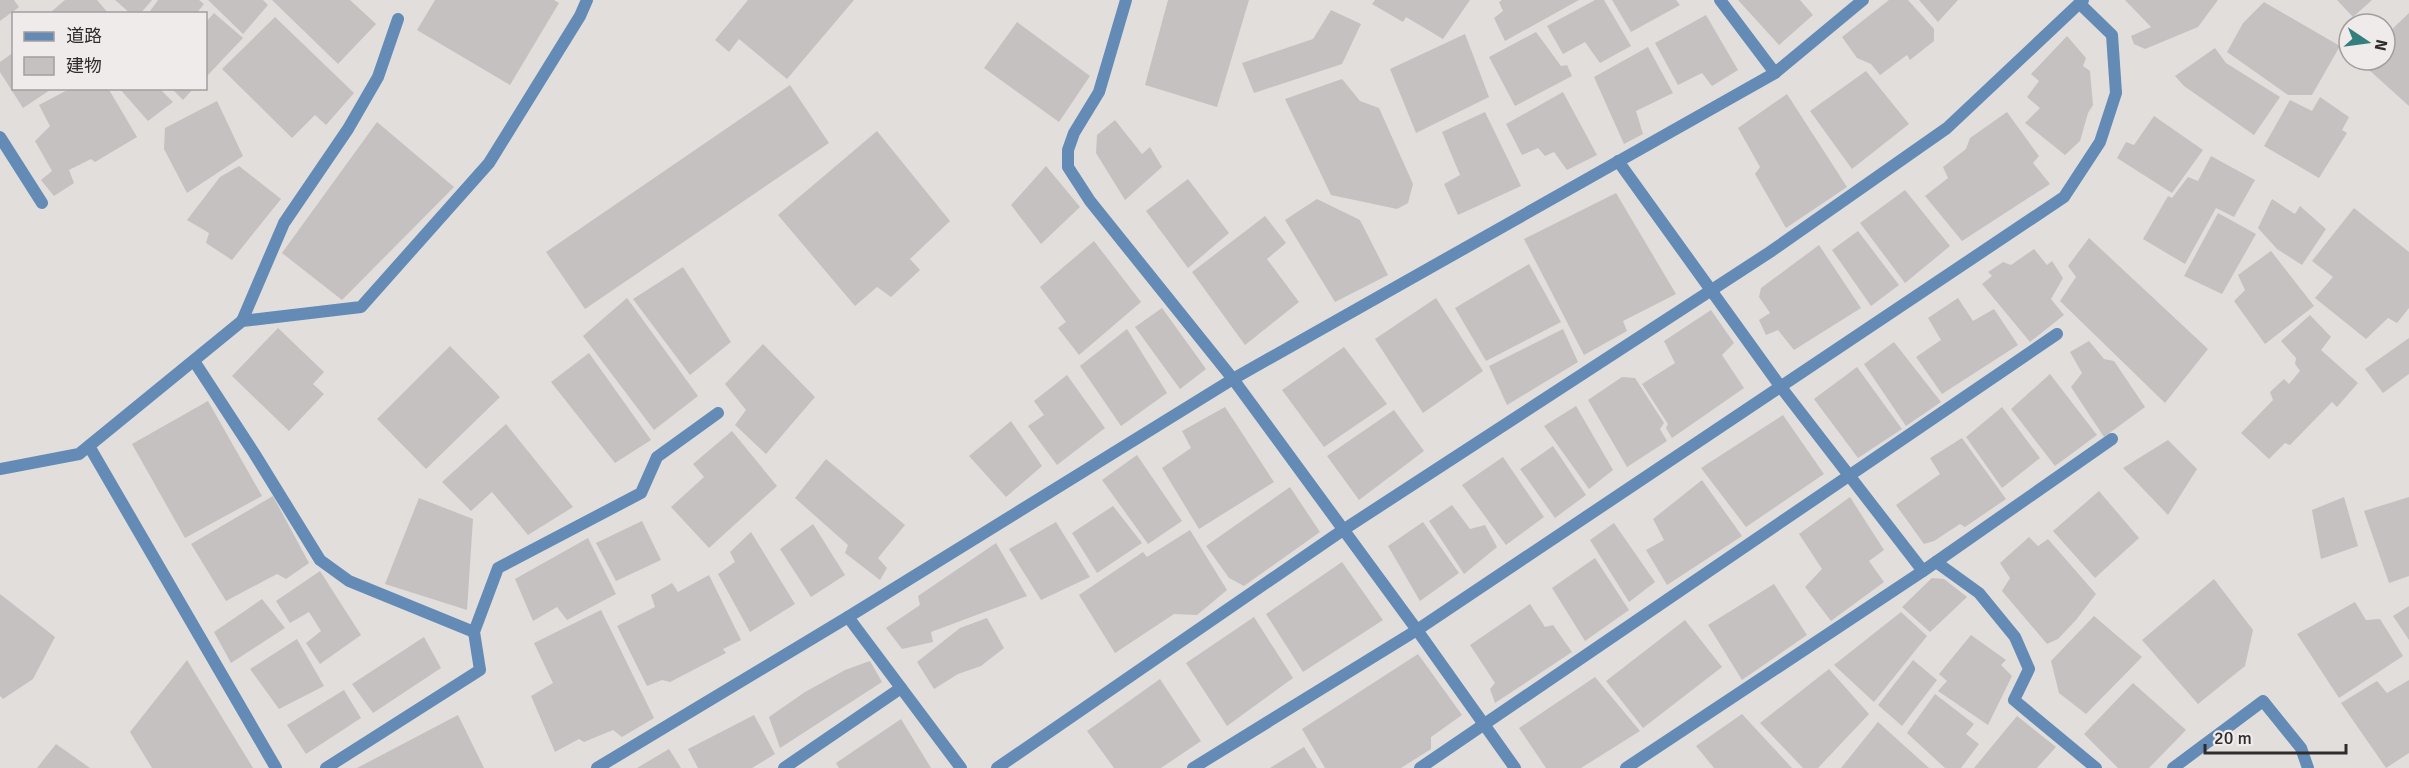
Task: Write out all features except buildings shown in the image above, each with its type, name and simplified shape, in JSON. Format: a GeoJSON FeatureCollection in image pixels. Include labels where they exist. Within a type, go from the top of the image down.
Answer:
{"type":"FeatureCollection","features":[{"type":"Feature","properties":{"kind":"street"},"geometry":{"type":"LineString","coordinates":[[242,321],[360,307],[489,163],[580,16],[587,0]]}},
{"type":"Feature","properties":{"kind":"street"},"geometry":{"type":"LineString","coordinates":[[1126,0],[1099,92],[1074,133],[1068,150],[1068,167],[1090,201],[1233,379],[1515,768]]}},
{"type":"Feature","properties":{"kind":"street"},"geometry":{"type":"LineString","coordinates":[[1720,0],[1775,72]]}},
{"type":"Feature","properties":{"kind":"street"},"geometry":{"type":"LineString","coordinates":[[597,768],[848,617],[1233,379],[1775,72],[1863,0]]}},
{"type":"Feature","properties":{"kind":"street"},"geometry":{"type":"LineString","coordinates":[[997,768],[1343,530],[1770,252],[1947,128],[2082,2],[2112,35],[2116,93],[2100,142],[2064,196],[1417,630],[1192,768]]}},
{"type":"Feature","properties":{"kind":"street"},"geometry":{"type":"LineString","coordinates":[[0,469],[79,454],[242,321],[284,223],[348,129],[378,76],[398,19]]}},
{"type":"Feature","properties":{"kind":"street"},"geometry":{"type":"LineString","coordinates":[[0,137],[42,203]]}},
{"type":"Feature","properties":{"kind":"street"},"geometry":{"type":"LineString","coordinates":[[1618,161],[1780,386],[1923,571]]}},
{"type":"Feature","properties":{"kind":"street"},"geometry":{"type":"LineString","coordinates":[[1420,768],[2057,334]]}},
{"type":"Feature","properties":{"kind":"street"},"geometry":{"type":"LineString","coordinates":[[194,361],[320,560],[349,581],[474,632]]}},
{"type":"Feature","properties":{"kind":"street"},"geometry":{"type":"LineString","coordinates":[[326,768],[480,669],[474,632],[498,568],[641,493],[657,456],[718,413]]}},
{"type":"Feature","properties":{"kind":"street"},"geometry":{"type":"LineString","coordinates":[[1626,768],[1923,571],[2112,439]]}},
{"type":"Feature","properties":{"kind":"street"},"geometry":{"type":"LineString","coordinates":[[88,446],[276,768]]}},
{"type":"Feature","properties":{"kind":"street"},"geometry":{"type":"LineString","coordinates":[[1936,562],[1979,593],[2015,637],[2029,669],[2014,700],[2096,768]]}},
{"type":"Feature","properties":{"kind":"street"},"geometry":{"type":"LineString","coordinates":[[848,617],[961,768]]}},
{"type":"Feature","properties":{"kind":"street"},"geometry":{"type":"LineString","coordinates":[[784,768],[901,688]]}},
{"type":"Feature","properties":{"kind":"street"},"geometry":{"type":"LineString","coordinates":[[2173,768],[2264,701],[2301,748],[2308,768]]}}]}
